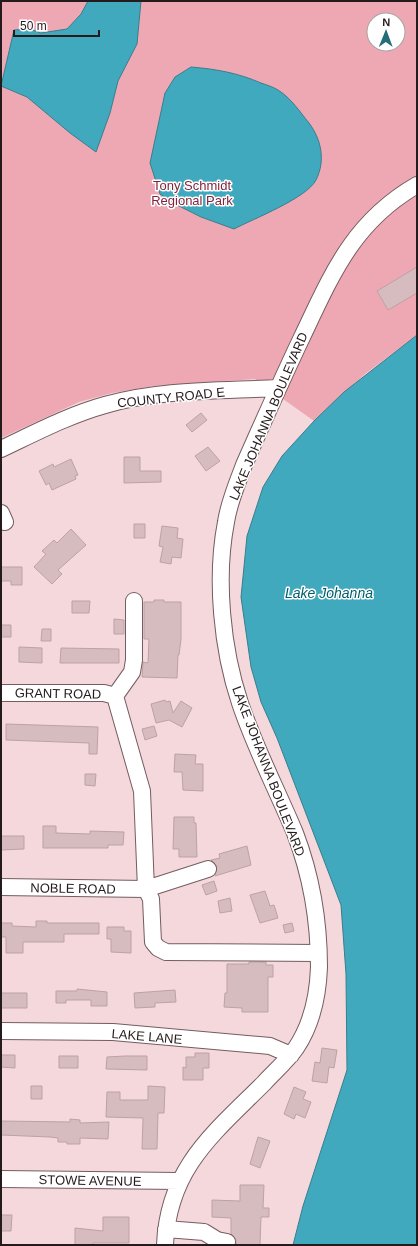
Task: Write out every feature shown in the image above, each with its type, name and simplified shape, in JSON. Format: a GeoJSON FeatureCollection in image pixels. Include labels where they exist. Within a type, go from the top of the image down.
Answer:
{"type":"FeatureCollection","features":[{"type":"Feature","properties":{"kind":"street","name":"LAKE JOHANNA BOULEVARD"},"geometry":{"type":"LineString","coordinates":[[165,1245],[166,1229],[172,1199],[185,1169],[208,1139],[291,1055],[310,1020],[316,1000],[318,953],[313,900],[306,868],[296,835],[241,704],[232,673],[224,624],[222,572],[226,522],[233,492],[278,388],[328,281],[351,243],[368,222],[388,204],[417,185]]}},
{"type":"Feature","properties":{"kind":"street","name":"COUNTY ROAD E"},"geometry":{"type":"LineString","coordinates":[[1,449],[78,413],[107,404],[169,394],[278,388]]}},
{"type":"Feature","properties":{"kind":"street"},"geometry":{"type":"LineString","coordinates":[[134,601],[134,660],[132,672],[115,696],[142,791],[146,889],[151,899],[153,942],[158,948],[166,952],[318,953]]}},
{"type":"Feature","properties":{"kind":"street","name":"GRANT ROAD"},"geometry":{"type":"LineString","coordinates":[[1,693],[104,693],[115,696]]}},
{"type":"Feature","properties":{"kind":"street","name":"NOBLE ROAD"},"geometry":{"type":"LineString","coordinates":[[1,887],[146,889],[208,869]]}},
{"type":"Feature","properties":{"kind":"street","name":"LAKE LANE"},"geometry":{"type":"LineString","coordinates":[[1,1031],[113,1032],[270,1046],[291,1055]]}},
{"type":"Feature","properties":{"kind":"street","name":"STOWE AVENUE"},"geometry":{"type":"LineString","coordinates":[[1,1179],[179,1181]]}},
{"type":"Feature","properties":{"kind":"street"},"geometry":{"type":"LineString","coordinates":[[166,1229],[204,1232],[213,1238],[226,1242]]}},
{"type":"Feature","properties":{"kind":"green space","name":"Tony Schmidt Regional Park"},"geometry":{"type":"Polygon","coordinates":[[[1,1],[417,1],[417,335],[365,374],[314,421],[255,379],[154,386],[112,393],[79,402],[1,438],[1,1]]]}},
{"type":"Feature","properties":{"kind":"water"},"geometry":{"type":"Polygon","coordinates":[[[88,1],[141,1],[137,44],[118,81],[110,113],[96,152],[70,133],[27,97],[1,86],[14,30],[30,29],[41,33],[67,29],[81,14],[88,1]]]}},
{"type":"Feature","properties":{"kind":"water"},"geometry":{"type":"Polygon","coordinates":[[[191,67],[218,70],[244,77],[276,89],[283,93],[291,101],[313,129],[317,136],[321,150],[321,165],[316,180],[311,187],[291,201],[234,229],[201,217],[177,205],[160,194],[150,163],[165,93],[175,77],[191,67]]]}},
{"type":"Feature","properties":{"kind":"water","name":"Lake Johanna"},"geometry":{"type":"Polygon","coordinates":[[[417,335],[417,1245],[293,1245],[303,1206],[347,1070],[346,974],[341,905],[277,738],[261,702],[251,667],[241,597],[247,536],[263,487],[282,456],[314,421],[344,392],[417,335]]]}},
{"type":"Feature","properties":{"kind":"building"},"geometry":{"type":"Polygon","coordinates":[[[417,267],[417,293],[388,310],[377,291],[417,267]]]}},
{"type":"Feature","properties":{"kind":"building"},"geometry":{"type":"Polygon","coordinates":[[[201,413],[207,420],[192,432],[186,425],[201,413]]]}},
{"type":"Feature","properties":{"kind":"building"},"geometry":{"type":"Polygon","coordinates":[[[208,447],[220,461],[206,471],[195,456],[208,447]]]}},
{"type":"Feature","properties":{"kind":"building"},"geometry":{"type":"Polygon","coordinates":[[[124,457],[140,457],[140,471],[161,471],[161,482],[124,483],[124,457]]]}},
{"type":"Feature","properties":{"kind":"building"},"geometry":{"type":"Polygon","coordinates":[[[71,459],[78,475],[75,476],[76,479],[52,490],[49,483],[46,485],[39,471],[53,464],[54,467],[71,459]]]}},
{"type":"Feature","properties":{"kind":"building"},"geometry":{"type":"Polygon","coordinates":[[[134,524],[145,524],[145,538],[134,538],[134,524]]]}},
{"type":"Feature","properties":{"kind":"building"},"geometry":{"type":"Polygon","coordinates":[[[162,526],[178,528],[177,538],[183,539],[181,558],[172,557],[171,564],[160,562],[163,547],[159,546],[162,526]]]}},
{"type":"Feature","properties":{"kind":"building"},"geometry":{"type":"Polygon","coordinates":[[[71,529],[86,545],[58,570],[62,574],[52,584],[34,567],[46,554],[42,551],[54,540],[57,543],[71,529]]]}},
{"type":"Feature","properties":{"kind":"building"},"geometry":{"type":"Polygon","coordinates":[[[1,567],[22,567],[22,585],[11,585],[11,581],[1,581],[1,567]]]}},
{"type":"Feature","properties":{"kind":"building"},"geometry":{"type":"Polygon","coordinates":[[[154,600],[164,600],[164,602],[181,602],[181,639],[178,655],[177,678],[142,677],[143,662],[148,663],[149,639],[144,639],[144,602],[154,602],[154,600]]]}},
{"type":"Feature","properties":{"kind":"building"},"geometry":{"type":"Polygon","coordinates":[[[72,601],[90,601],[89,613],[72,613],[72,601]]]}},
{"type":"Feature","properties":{"kind":"building"},"geometry":{"type":"Polygon","coordinates":[[[114,619],[124,620],[124,634],[114,634],[114,619]]]}},
{"type":"Feature","properties":{"kind":"building"},"geometry":{"type":"Polygon","coordinates":[[[1,625],[11,625],[11,637],[1,637],[1,625]]]}},
{"type":"Feature","properties":{"kind":"building"},"geometry":{"type":"Polygon","coordinates":[[[42,629],[51,629],[51,641],[41,641],[42,629]]]}},
{"type":"Feature","properties":{"kind":"building"},"geometry":{"type":"Polygon","coordinates":[[[19,647],[42,648],[42,663],[19,662],[19,647]]]}},
{"type":"Feature","properties":{"kind":"building"},"geometry":{"type":"Polygon","coordinates":[[[61,648],[119,649],[119,663],[60,663],[61,648]]]}},
{"type":"Feature","properties":{"kind":"building"},"geometry":{"type":"Polygon","coordinates":[[[165,700],[166,702],[170,701],[173,713],[181,701],[192,708],[182,727],[169,720],[156,723],[151,704],[165,700]]]}},
{"type":"Feature","properties":{"kind":"building"},"geometry":{"type":"Polygon","coordinates":[[[6,724],[98,727],[97,754],[89,754],[89,743],[6,740],[6,724]]]}},
{"type":"Feature","properties":{"kind":"building"},"geometry":{"type":"Polygon","coordinates":[[[154,726],[157,736],[145,740],[142,729],[154,726]]]}},
{"type":"Feature","properties":{"kind":"building"},"geometry":{"type":"Polygon","coordinates":[[[175,754],[196,755],[195,764],[203,764],[203,791],[183,790],[182,772],[174,772],[175,754]]]}},
{"type":"Feature","properties":{"kind":"building"},"geometry":{"type":"Polygon","coordinates":[[[85,774],[96,774],[95,786],[85,785],[85,774]]]}},
{"type":"Feature","properties":{"kind":"building"},"geometry":{"type":"Polygon","coordinates":[[[174,817],[194,817],[194,823],[196,823],[197,857],[179,857],[179,849],[173,849],[174,817]]]}},
{"type":"Feature","properties":{"kind":"building"},"geometry":{"type":"Polygon","coordinates":[[[43,826],[56,826],[56,833],[90,834],[90,831],[124,832],[123,845],[108,845],[108,848],[43,848],[43,826]]]}},
{"type":"Feature","properties":{"kind":"building"},"geometry":{"type":"Polygon","coordinates":[[[1,836],[24,836],[24,849],[1,850],[1,836]]]}},
{"type":"Feature","properties":{"kind":"building"},"geometry":{"type":"Polygon","coordinates":[[[247,846],[251,865],[215,876],[217,866],[211,860],[220,858],[219,854],[247,846]]]}},
{"type":"Feature","properties":{"kind":"building"},"geometry":{"type":"Polygon","coordinates":[[[214,881],[217,891],[206,895],[202,885],[214,881]]]}},
{"type":"Feature","properties":{"kind":"building"},"geometry":{"type":"Polygon","coordinates":[[[265,891],[270,906],[274,905],[278,918],[260,923],[250,895],[265,891]]]}},
{"type":"Feature","properties":{"kind":"building"},"geometry":{"type":"Polygon","coordinates":[[[230,898],[232,911],[220,913],[218,901],[230,898]]]}},
{"type":"Feature","properties":{"kind":"building"},"geometry":{"type":"Polygon","coordinates":[[[36,921],[47,921],[47,923],[99,923],[99,934],[64,934],[64,942],[23,942],[23,953],[6,953],[6,937],[1,937],[1,923],[12,923],[12,926],[36,927],[36,921]]]}},
{"type":"Feature","properties":{"kind":"building"},"geometry":{"type":"Polygon","coordinates":[[[292,923],[294,931],[285,933],[283,925],[292,923]]]}},
{"type":"Feature","properties":{"kind":"building"},"geometry":{"type":"Polygon","coordinates":[[[107,927],[124,927],[124,931],[131,931],[131,953],[111,952],[111,939],[107,939],[107,927]]]}},
{"type":"Feature","properties":{"kind":"building"},"geometry":{"type":"Polygon","coordinates":[[[249,962],[266,962],[266,965],[273,965],[273,977],[268,977],[268,1012],[242,1012],[242,1008],[224,1007],[225,993],[227,993],[227,964],[249,964],[249,962]]]}},
{"type":"Feature","properties":{"kind":"building"},"geometry":{"type":"Polygon","coordinates":[[[77,989],[107,992],[107,1006],[91,1006],[91,1000],[66,1000],[66,1003],[56,1003],[56,991],[77,991],[77,989]]]}},
{"type":"Feature","properties":{"kind":"building"},"geometry":{"type":"Polygon","coordinates":[[[175,990],[176,1002],[155,1003],[155,1007],[135,1008],[134,993],[175,990]]]}},
{"type":"Feature","properties":{"kind":"building"},"geometry":{"type":"Polygon","coordinates":[[[1,993],[27,993],[27,1008],[1,1008],[1,993]]]}},
{"type":"Feature","properties":{"kind":"building"},"geometry":{"type":"Polygon","coordinates":[[[322,1048],[337,1050],[334,1068],[329,1067],[327,1083],[312,1081],[315,1062],[320,1063],[322,1048]]]}},
{"type":"Feature","properties":{"kind":"building"},"geometry":{"type":"Polygon","coordinates":[[[195,1053],[209,1053],[209,1068],[203,1068],[203,1080],[183,1080],[183,1067],[186,1068],[186,1057],[195,1057],[195,1053]]]}},
{"type":"Feature","properties":{"kind":"building"},"geometry":{"type":"Polygon","coordinates":[[[1,1055],[15,1055],[15,1068],[1,1067],[1,1055]]]}},
{"type":"Feature","properties":{"kind":"building"},"geometry":{"type":"Polygon","coordinates":[[[59,1056],[78,1056],[78,1068],[59,1068],[59,1056]]]}},
{"type":"Feature","properties":{"kind":"building"},"geometry":{"type":"Polygon","coordinates":[[[147,1056],[147,1070],[106,1069],[107,1057],[147,1056]]]}},
{"type":"Feature","properties":{"kind":"building"},"geometry":{"type":"Polygon","coordinates":[[[31,1086],[42,1086],[42,1099],[31,1099],[31,1086]]]}},
{"type":"Feature","properties":{"kind":"building"},"geometry":{"type":"Polygon","coordinates":[[[148,1086],[165,1087],[164,1113],[158,1113],[157,1149],[142,1149],[143,1118],[106,1117],[107,1092],[120,1092],[120,1100],[148,1100],[148,1086]]]}},
{"type":"Feature","properties":{"kind":"building"},"geometry":{"type":"Polygon","coordinates":[[[294,1087],[306,1092],[303,1099],[311,1102],[305,1118],[296,1114],[294,1119],[284,1114],[294,1087]]]}},
{"type":"Feature","properties":{"kind":"building"},"geometry":{"type":"Polygon","coordinates":[[[70,1119],[80,1120],[80,1123],[109,1122],[108,1139],[80,1138],[80,1144],[67,1144],[67,1142],[58,1142],[58,1138],[1,1135],[1,1121],[70,1122],[70,1119]]]}},
{"type":"Feature","properties":{"kind":"building"},"geometry":{"type":"Polygon","coordinates":[[[258,1137],[270,1141],[260,1168],[250,1164],[258,1137]]]}},
{"type":"Feature","properties":{"kind":"building"},"geometry":{"type":"Polygon","coordinates":[[[240,1185],[264,1185],[263,1208],[269,1208],[269,1217],[261,1217],[260,1245],[236,1245],[236,1239],[231,1234],[231,1218],[212,1217],[212,1200],[240,1201],[240,1185]]]}},
{"type":"Feature","properties":{"kind":"building"},"geometry":{"type":"Polygon","coordinates":[[[1,1215],[12,1215],[11,1231],[1,1231],[1,1215]]]}},
{"type":"Feature","properties":{"kind":"building"},"geometry":{"type":"Polygon","coordinates":[[[103,1217],[129,1217],[129,1243],[93,1243],[93,1245],[75,1245],[75,1228],[103,1231],[103,1217]]]}}]}
